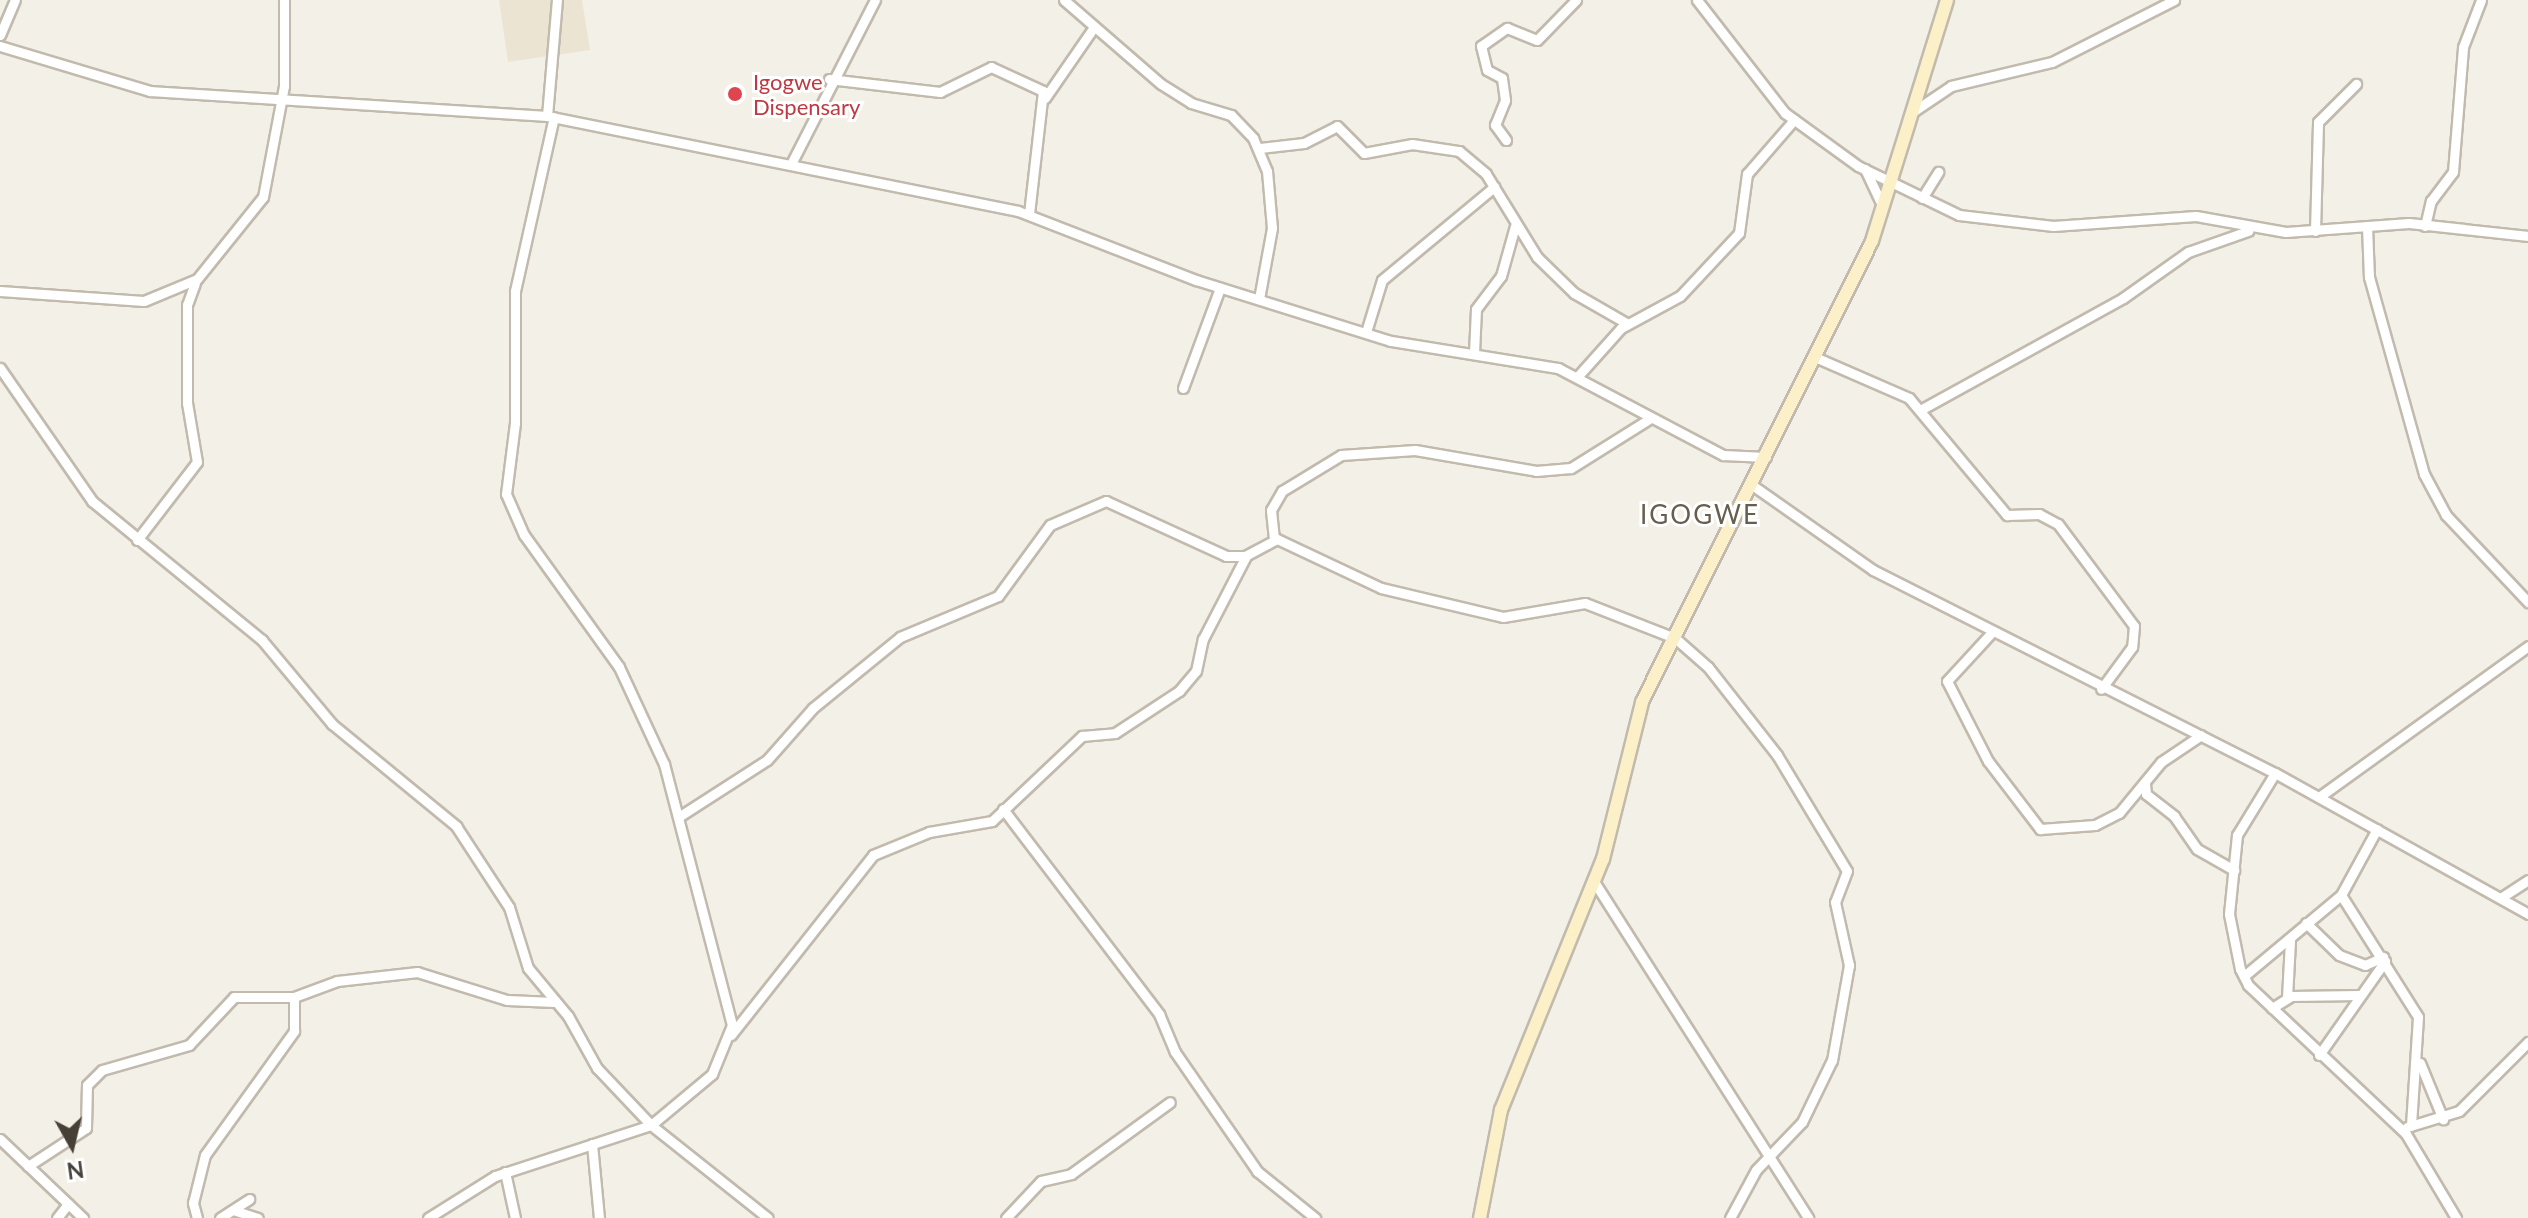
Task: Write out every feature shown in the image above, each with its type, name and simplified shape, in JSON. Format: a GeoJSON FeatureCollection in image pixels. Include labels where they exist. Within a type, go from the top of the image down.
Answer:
{"type":"FeatureCollection","features":[{"type":"Feature","properties":{"kind":"main road"},"geometry":{"type":"LineString","coordinates":[[1480,1218],[1501,1110],[1593,880],[1635,723],[1817,358],[1883,207],[1947,0]]}},
{"type":"Feature","properties":{"kind":"street"},"geometry":{"type":"LineString","coordinates":[[0,35],[15,0]]}},
{"type":"Feature","properties":{"kind":"street"},"geometry":{"type":"LineString","coordinates":[[137,540],[197,462],[187,403],[187,317],[197,279],[260,204],[276,103],[284,86],[284,0]]}},
{"type":"Feature","properties":{"kind":"street"},"geometry":{"type":"LineString","coordinates":[[557,0],[550,116],[515,291],[515,423],[506,494],[524,535],[619,667],[680,816],[687,873],[731,1009],[731,1035]]}},
{"type":"Feature","properties":{"kind":"street"},"geometry":{"type":"LineString","coordinates":[[792,162],[829,79],[875,0]]}},
{"type":"Feature","properties":{"kind":"street"},"geometry":{"type":"LineString","coordinates":[[1064,0],[1191,103],[1237,119],[1260,148],[1272,228],[1259,299]]}},
{"type":"Feature","properties":{"kind":"street"},"geometry":{"type":"LineString","coordinates":[[1506,140],[1495,125],[1505,100],[1502,78],[1487,70],[1481,46],[1507,28],[1537,40],[1576,0]]}},
{"type":"Feature","properties":{"kind":"street"},"geometry":{"type":"LineString","coordinates":[[1697,0],[1708,4],[1794,120],[1865,169],[1959,215],[2049,226],[2196,216],[2255,229],[2315,231],[2367,226],[2425,226],[2528,236]]}},
{"type":"Feature","properties":{"kind":"street"},"geometry":{"type":"LineString","coordinates":[[1909,115],[1951,86],[2042,65],[2174,0]]}},
{"type":"Feature","properties":{"kind":"street"},"geometry":{"type":"LineString","coordinates":[[2425,226],[2431,201],[2453,172],[2463,47],[2481,0]]}},
{"type":"Feature","properties":{"kind":"street"},"geometry":{"type":"LineString","coordinates":[[1029,214],[1033,134],[1045,98],[1094,27]]}},
{"type":"Feature","properties":{"kind":"street"},"geometry":{"type":"LineString","coordinates":[[0,46],[150,91],[276,103],[550,116],[695,151],[792,162],[1029,214],[1220,288],[1366,332],[1578,376],[1649,419],[1723,455],[1766,457]]}},
{"type":"Feature","properties":{"kind":"street"},"geometry":{"type":"LineString","coordinates":[[829,79],[940,92],[991,67],[1045,98]]}},
{"type":"Feature","properties":{"kind":"street"},"geometry":{"type":"LineString","coordinates":[[2315,231],[2317,125],[2356,84]]}},
{"type":"Feature","properties":{"kind":"street"},"geometry":{"type":"LineString","coordinates":[[1578,376],[1628,324],[1680,296],[1739,233],[1747,174],[1794,120]]}},
{"type":"Feature","properties":{"kind":"street"},"geometry":{"type":"LineString","coordinates":[[1260,148],[1304,143],[1339,126],[1364,153],[1412,144],[1459,151],[1494,187],[1515,226],[1574,293],[1628,324]]}},
{"type":"Feature","properties":{"kind":"street"},"geometry":{"type":"LineString","coordinates":[[1865,169],[1883,207]]}},
{"type":"Feature","properties":{"kind":"street"},"geometry":{"type":"LineString","coordinates":[[1922,198],[1938,172]]}},
{"type":"Feature","properties":{"kind":"street"},"geometry":{"type":"LineString","coordinates":[[1366,332],[1382,280],[1494,187]]}},
{"type":"Feature","properties":{"kind":"street"},"geometry":{"type":"LineString","coordinates":[[1474,353],[1476,309],[1501,276],[1515,226]]}},
{"type":"Feature","properties":{"kind":"street"},"geometry":{"type":"LineString","coordinates":[[2367,226],[2369,277],[2424,474],[2446,515],[2528,602]]}},
{"type":"Feature","properties":{"kind":"street"},"geometry":{"type":"LineString","coordinates":[[1922,409],[2123,298],[2188,252],[2255,229]]}},
{"type":"Feature","properties":{"kind":"street"},"geometry":{"type":"LineString","coordinates":[[0,291],[144,301],[197,279]]}},
{"type":"Feature","properties":{"kind":"street"},"geometry":{"type":"LineString","coordinates":[[1183,388],[1220,288]]}},
{"type":"Feature","properties":{"kind":"street"},"geometry":{"type":"LineString","coordinates":[[1817,358],[1922,409],[2007,515],[2053,519],[2127,612],[2134,643],[2101,689]]}},
{"type":"Feature","properties":{"kind":"street"},"geometry":{"type":"LineString","coordinates":[[0,368],[29,402],[65,469],[137,540],[262,640],[332,724],[456,826],[492,877],[528,968],[592,1061],[651,1125],[768,1218]]}},
{"type":"Feature","properties":{"kind":"street"},"geometry":{"type":"LineString","coordinates":[[1274,539],[1271,510],[1282,491],[1341,455],[1415,450],[1536,471],[1571,468],[1649,419]]}},
{"type":"Feature","properties":{"kind":"street"},"geometry":{"type":"LineString","coordinates":[[1752,485],[1873,570],[2101,689],[2275,773],[2528,914]]}},
{"type":"Feature","properties":{"kind":"street"},"geometry":{"type":"LineString","coordinates":[[680,816],[767,760],[813,708],[889,644],[998,596],[1056,522],[1112,501],[1226,556],[1246,556],[1274,539]]}},
{"type":"Feature","properties":{"kind":"street"},"geometry":{"type":"LineString","coordinates":[[1274,539],[1416,597],[1503,617],[1585,603],[1675,638],[1755,725],[1847,871],[1835,902],[1849,965],[1840,1037],[1802,1122],[1769,1156],[1730,1218]]}},
{"type":"Feature","properties":{"kind":"street"},"geometry":{"type":"LineString","coordinates":[[428,1218],[505,1172],[651,1125],[703,1084],[731,1035],[873,855],[929,832],[986,824],[1082,736],[1115,733],[1179,691],[1196,671],[1203,639],[1246,556]]}},
{"type":"Feature","properties":{"kind":"street"},"geometry":{"type":"LineString","coordinates":[[1993,631],[1947,681],[1988,761],[2040,829],[2098,824],[2123,811],[2161,762],[2201,735]]}},
{"type":"Feature","properties":{"kind":"street"},"geometry":{"type":"LineString","coordinates":[[2319,797],[2528,646]]}},
{"type":"Feature","properties":{"kind":"street"},"geometry":{"type":"LineString","coordinates":[[2275,773],[2239,827],[2230,921],[2244,976],[2319,1055],[2406,1127],[2456,1218]]}},
{"type":"Feature","properties":{"kind":"street"},"geometry":{"type":"LineString","coordinates":[[2145,784],[2146,794],[2174,816],[2197,849],[2234,870]]}},
{"type":"Feature","properties":{"kind":"street"},"geometry":{"type":"LineString","coordinates":[[1003,809],[1159,1014],[1188,1073],[1257,1171],[1315,1218]]}},
{"type":"Feature","properties":{"kind":"street"},"geometry":{"type":"LineString","coordinates":[[2244,976],[2341,895],[2377,829]]}},
{"type":"Feature","properties":{"kind":"street"},"geometry":{"type":"LineString","coordinates":[[1593,880],[1808,1218]]}},
{"type":"Feature","properties":{"kind":"street"},"geometry":{"type":"LineString","coordinates":[[2502,897],[2528,880]]}},
{"type":"Feature","properties":{"kind":"street"},"geometry":{"type":"LineString","coordinates":[[2341,895],[2418,1017],[2418,1059],[2406,1127]]}},
{"type":"Feature","properties":{"kind":"street"},"geometry":{"type":"LineString","coordinates":[[2306,923],[2339,955],[2365,965],[2384,959]]}},
{"type":"Feature","properties":{"kind":"street"},"geometry":{"type":"LineString","coordinates":[[2287,998],[2290,940]]}},
{"type":"Feature","properties":{"kind":"street"},"geometry":{"type":"LineString","coordinates":[[2319,1055],[2384,959]]}},
{"type":"Feature","properties":{"kind":"street"},"geometry":{"type":"LineString","coordinates":[[28,1166],[86,1128],[87,1085],[102,1070],[189,1045],[234,997],[294,997],[337,981],[417,972],[507,1000],[554,1002]]}},
{"type":"Feature","properties":{"kind":"street"},"geometry":{"type":"LineString","coordinates":[[2272,1008],[2287,998],[2360,995]]}},
{"type":"Feature","properties":{"kind":"street"},"geometry":{"type":"LineString","coordinates":[[197,1218],[205,1155],[294,1031],[294,997]]}},
{"type":"Feature","properties":{"kind":"street"},"geometry":{"type":"LineString","coordinates":[[2406,1127],[2443,1119],[2528,1042]]}},
{"type":"Feature","properties":{"kind":"street"},"geometry":{"type":"LineString","coordinates":[[2418,1059],[2443,1119]]}},
{"type":"Feature","properties":{"kind":"street"},"geometry":{"type":"LineString","coordinates":[[1006,1218],[1041,1181],[1071,1174],[1170,1102]]}},
{"type":"Feature","properties":{"kind":"street"},"geometry":{"type":"LineString","coordinates":[[0,1139],[83,1218]]}},
{"type":"Feature","properties":{"kind":"street"},"geometry":{"type":"LineString","coordinates":[[592,1144],[599,1218]]}},
{"type":"Feature","properties":{"kind":"street"},"geometry":{"type":"LineString","coordinates":[[505,1172],[515,1218]]}},
{"type":"Feature","properties":{"kind":"street"},"geometry":{"type":"LineString","coordinates":[[220,1218],[249,1199]]}},
{"type":"Feature","properties":{"kind":"street"},"geometry":{"type":"LineString","coordinates":[[57,1218],[68,1204]]}},
{"type":"Feature","properties":{"kind":"street"},"geometry":{"type":"LineString","coordinates":[[233,1210],[258,1218]]}},
{"type":"Feature","properties":{"kind":"shaded area"},"geometry":{"type":"Polygon","coordinates":[[[499,0],[582,0],[590,50],[508,62],[499,0]]]}},
{"type":"Feature","properties":{"kind":"place","name":"Igogwe Dispensary"},"geometry":{"type":"Point","coordinates":[735,94]}},
{"type":"Feature","properties":{"kind":"district","name":"IGOGWE"},"geometry":{"type":"Point","coordinates":[1700,515]}}]}
